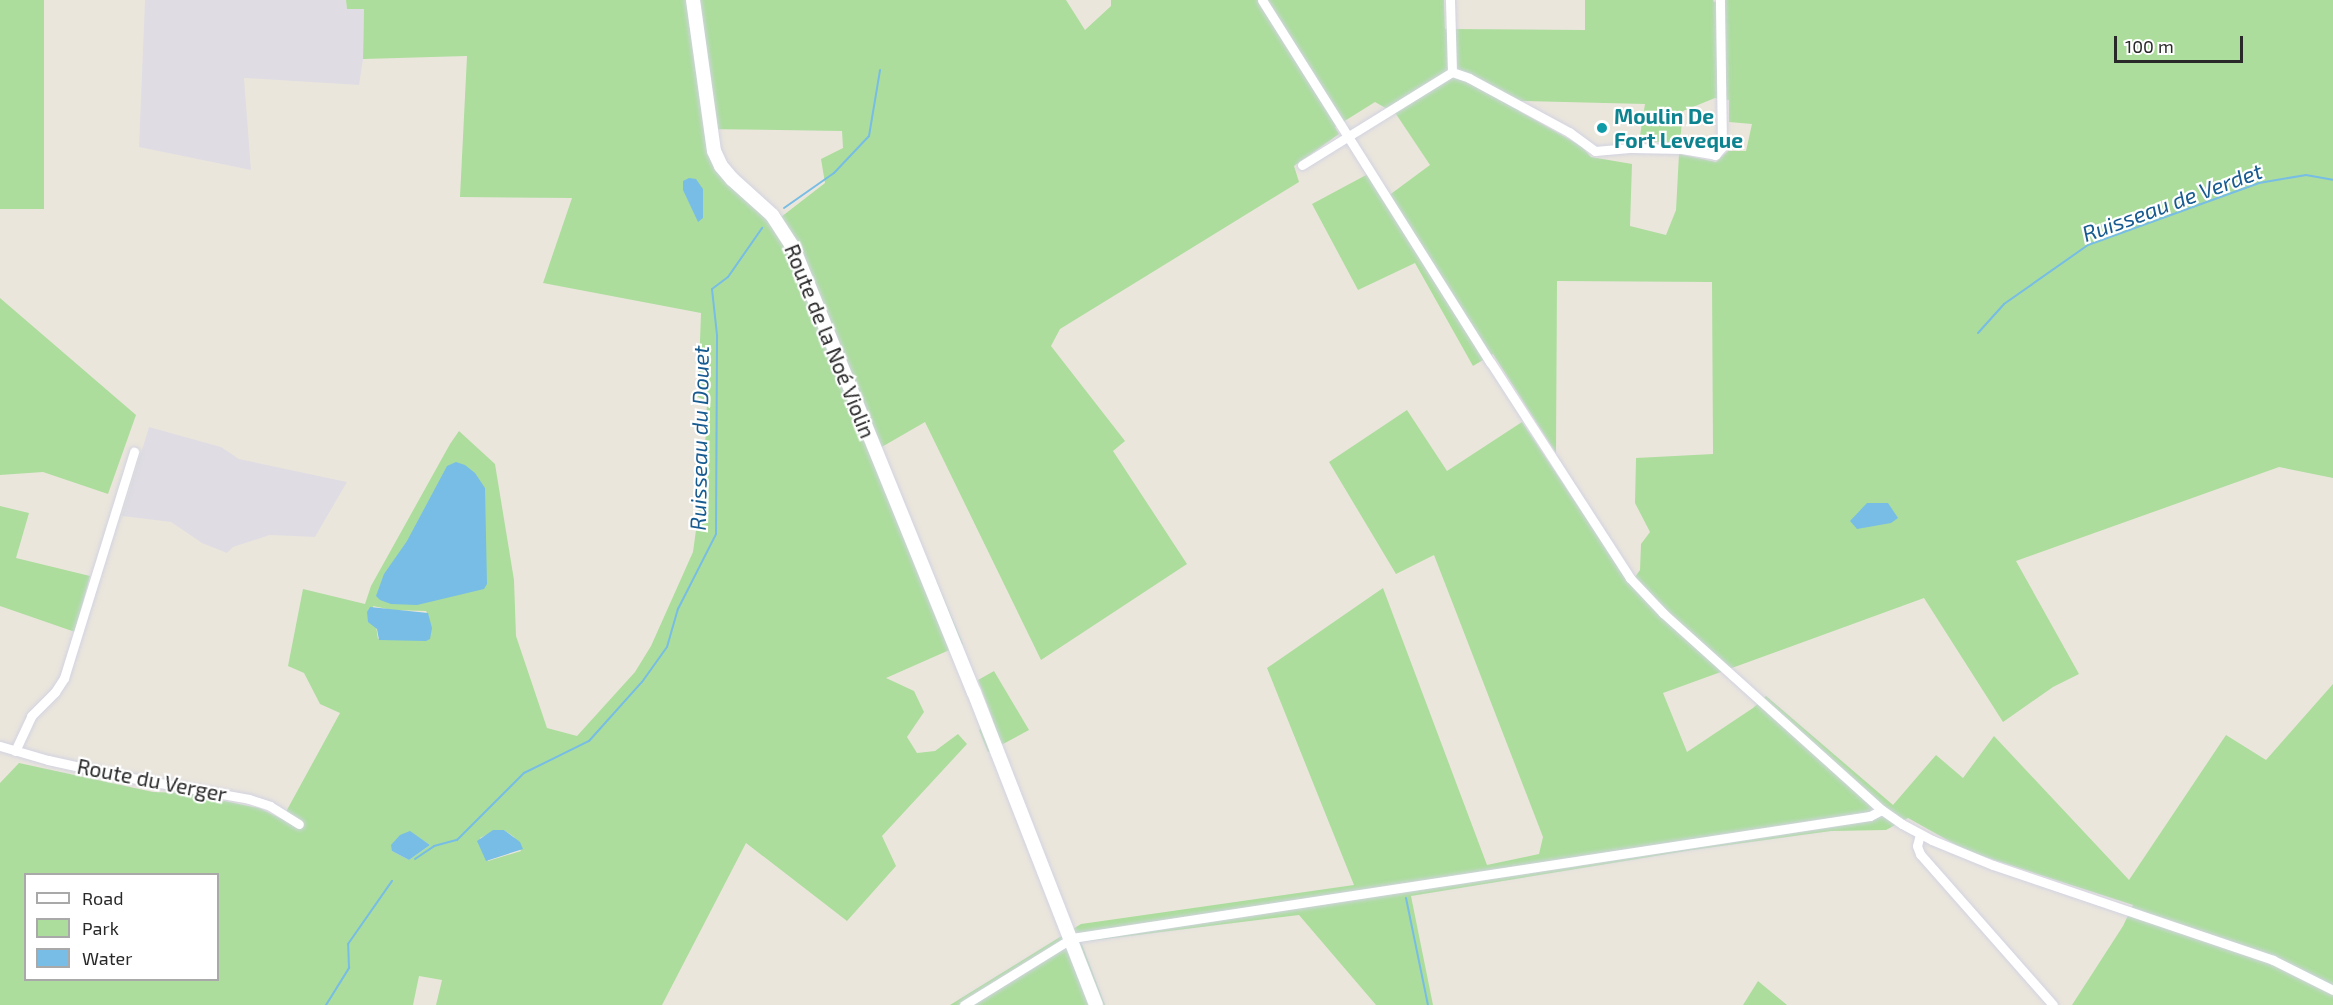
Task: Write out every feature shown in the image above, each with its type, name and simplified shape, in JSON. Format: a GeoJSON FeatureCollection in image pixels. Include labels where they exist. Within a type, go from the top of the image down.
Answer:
{"type":"FeatureCollection","features":[{"type":"Feature","properties":{"kind":"street","name":"Route de la Noé Violin"},"geometry":{"type":"LineString","coordinates":[[693,0],[714,151],[721,166],[772,215],[793,247],[1072,938],[1096,1005]]}},
{"type":"Feature","properties":{"kind":"street"},"geometry":{"type":"LineString","coordinates":[[1262,0],[1491,363],[1642,594],[1882,810],[1920,834],[1993,864],[2263,956],[2309,976],[2333,990]]}},
{"type":"Feature","properties":{"kind":"street"},"geometry":{"type":"LineString","coordinates":[[1450,0],[1452,72]]}},
{"type":"Feature","properties":{"kind":"street"},"geometry":{"type":"LineString","coordinates":[[1452,72],[1469,78],[1569,132],[1595,151],[1632,148],[1682,149],[1715,155],[1722,147],[1720,0]]}},
{"type":"Feature","properties":{"kind":"street"},"geometry":{"type":"LineString","coordinates":[[1302,165],[1452,72]]}},
{"type":"Feature","properties":{"kind":"street"},"geometry":{"type":"LineString","coordinates":[[15,750],[31,716],[55,692],[64,678],[134,452]]}},
{"type":"Feature","properties":{"kind":"street","name":"Route du Verger"},"geometry":{"type":"LineString","coordinates":[[0,746],[126,777],[249,799],[270,806],[299,824]]}},
{"type":"Feature","properties":{"kind":"street"},"geometry":{"type":"LineString","coordinates":[[964,1005],[1072,938],[1870,816],[1882,810]]}},
{"type":"Feature","properties":{"kind":"street"},"geometry":{"type":"LineString","coordinates":[[1920,834],[1917,846],[1920,854],[2053,1005]]}},
{"type":"Feature","properties":{"kind":"shaded area"},"geometry":{"type":"Polygon","coordinates":[[[145,0],[346,0],[347,9],[364,9],[363,59],[359,85],[244,78],[251,170],[139,147],[145,0]]]}},
{"type":"Feature","properties":{"kind":"shaded area"},"geometry":{"type":"Polygon","coordinates":[[[149,427],[221,447],[239,459],[347,482],[315,537],[270,535],[233,547],[227,553],[202,543],[171,522],[122,516],[149,427]]]}},
{"type":"Feature","properties":{"kind":"green space"},"geometry":{"type":"Polygon","coordinates":[[[0,0],[44,0],[44,209],[0,209],[0,0]]]}},
{"type":"Feature","properties":{"kind":"green space"},"geometry":{"type":"Polygon","coordinates":[[[346,0],[1066,0],[1085,30],[1111,6],[1111,0],[1444,0],[1445,29],[1585,30],[1585,0],[1713,0],[1714,2],[1727,0],[2333,0],[2333,478],[2279,467],[2016,561],[2079,674],[2053,687],[2003,722],[1924,598],[1663,693],[1687,752],[1753,708],[1766,696],[1893,805],[1936,755],[1963,778],[1994,736],[2129,880],[2226,735],[2266,760],[2333,684],[2333,1005],[2072,1005],[2123,926],[2133,905],[1967,851],[1908,818],[1886,830],[1831,831],[1692,850],[1411,896],[1433,1005],[1376,1005],[1299,915],[1081,942],[1105,1005],[950,1005],[1081,924],[1354,885],[1267,668],[1383,588],[1487,865],[1539,854],[1543,837],[1434,555],[1396,574],[1329,462],[1407,410],[1447,471],[1522,422],[1630,584],[1640,570],[1641,544],[1650,532],[1635,503],[1636,458],[1713,454],[1712,282],[1557,281],[1556,453],[1493,354],[1473,366],[1415,263],[1358,290],[1312,204],[1368,174],[1384,199],[1430,165],[1396,114],[1375,102],[1335,127],[1339,134],[1294,166],[1299,182],[1060,329],[1051,346],[1125,441],[1113,451],[1187,564],[1041,660],[925,422],[880,448],[963,644],[886,678],[914,691],[924,712],[907,737],[917,753],[935,751],[958,734],[967,744],[882,836],[896,866],[847,921],[746,843],[662,1005],[436,1005],[442,980],[419,976],[413,1005],[0,1005],[0,783],[19,763],[153,792],[186,793],[259,808],[282,819],[340,713],[320,704],[304,673],[288,666],[303,589],[365,604],[371,586],[459,431],[495,464],[514,580],[516,636],[547,728],[577,736],[635,672],[651,646],[693,552],[704,471],[707,401],[698,397],[701,313],[543,283],[572,198],[460,197],[467,56],[363,59],[364,9],[347,9],[346,0]],[[1715,98],[1683,111],[1680,142],[1639,142],[1645,104],[1521,101],[1519,111],[1581,146],[1591,157],[1632,164],[1630,226],[1666,235],[1676,210],[1679,154],[1716,162],[1728,151],[1746,151],[1752,124],[1729,122],[1729,100],[1715,98]],[[704,129],[708,155],[721,177],[772,224],[825,183],[821,159],[843,148],[842,131],[704,129]],[[373,606],[378,639],[429,617],[426,611],[392,610],[373,606]],[[496,830],[480,838],[488,861],[521,851],[514,837],[504,830],[496,830]],[[410,832],[392,851],[409,860],[430,845],[410,832]]]}},
{"type":"Feature","properties":{"kind":"green space"},"geometry":{"type":"Polygon","coordinates":[[[0,298],[136,415],[108,494],[43,472],[0,475],[0,298]]]}},
{"type":"Feature","properties":{"kind":"green space"},"geometry":{"type":"Polygon","coordinates":[[[0,506],[29,513],[16,558],[90,576],[75,632],[0,606],[0,506]]]}},
{"type":"Feature","properties":{"kind":"green space"},"geometry":{"type":"Polygon","coordinates":[[[994,671],[1029,730],[988,752],[979,730],[993,720],[978,680],[994,671]]]}},
{"type":"Feature","properties":{"kind":"green space"},"geometry":{"type":"Polygon","coordinates":[[[1758,981],[1787,1005],[1743,1005],[1758,981]]]}},
{"type":"Feature","properties":{"kind":"water"},"geometry":{"type":"Polygon","coordinates":[[[689,178],[696,179],[703,189],[703,218],[698,222],[683,190],[683,181],[689,178]]]}},
{"type":"Feature","properties":{"kind":"water"},"geometry":{"type":"Polygon","coordinates":[[[456,462],[465,465],[475,473],[485,488],[487,584],[484,589],[417,605],[391,604],[380,600],[376,596],[384,574],[407,541],[447,466],[456,462]]]}},
{"type":"Feature","properties":{"kind":"water"},"geometry":{"type":"Polygon","coordinates":[[[1867,503],[1888,503],[1898,518],[1891,523],[1857,529],[1850,521],[1867,503]]]}},
{"type":"Feature","properties":{"kind":"water"},"geometry":{"type":"Polygon","coordinates":[[[370,607],[428,613],[432,628],[430,639],[426,641],[379,640],[377,629],[368,622],[367,612],[370,607]]]}},
{"type":"Feature","properties":{"kind":"water"},"geometry":{"type":"Polygon","coordinates":[[[493,830],[504,830],[520,842],[523,849],[486,861],[477,841],[493,830]]]}},
{"type":"Feature","properties":{"kind":"water"},"geometry":{"type":"Polygon","coordinates":[[[410,831],[430,845],[409,860],[392,851],[391,845],[400,835],[410,831]]]}},
{"type":"Feature","properties":{"kind":"waterway","name":"Ruisseau du Douet"},"geometry":{"type":"LineString","coordinates":[[784,208],[834,173],[869,136],[880,70]]}},
{"type":"Feature","properties":{"kind":"waterway","name":"Ruisseau de Verdet"},"geometry":{"type":"LineString","coordinates":[[1978,333],[2004,304],[2088,245],[2259,183],[2306,175],[2333,180]]}},
{"type":"Feature","properties":{"kind":"waterway","name":"Ruisseau du Douet"},"geometry":{"type":"LineString","coordinates":[[415,859],[434,846],[457,840],[524,773],[589,741],[642,682],[667,647],[678,609],[716,534],[717,335],[712,289],[728,277],[762,228]]}},
{"type":"Feature","properties":{"kind":"waterway","name":"Ruisseau du Douet"},"geometry":{"type":"LineString","coordinates":[[326,1005],[349,968],[348,944],[392,881]]}},
{"type":"Feature","properties":{"kind":"waterway"},"geometry":{"type":"LineString","coordinates":[[1406,898],[1428,1005]]}},
{"type":"Feature","properties":{"kind":"place","name":"Moulin De Fort Leveque"},"geometry":{"type":"Point","coordinates":[1602,128]}}]}
